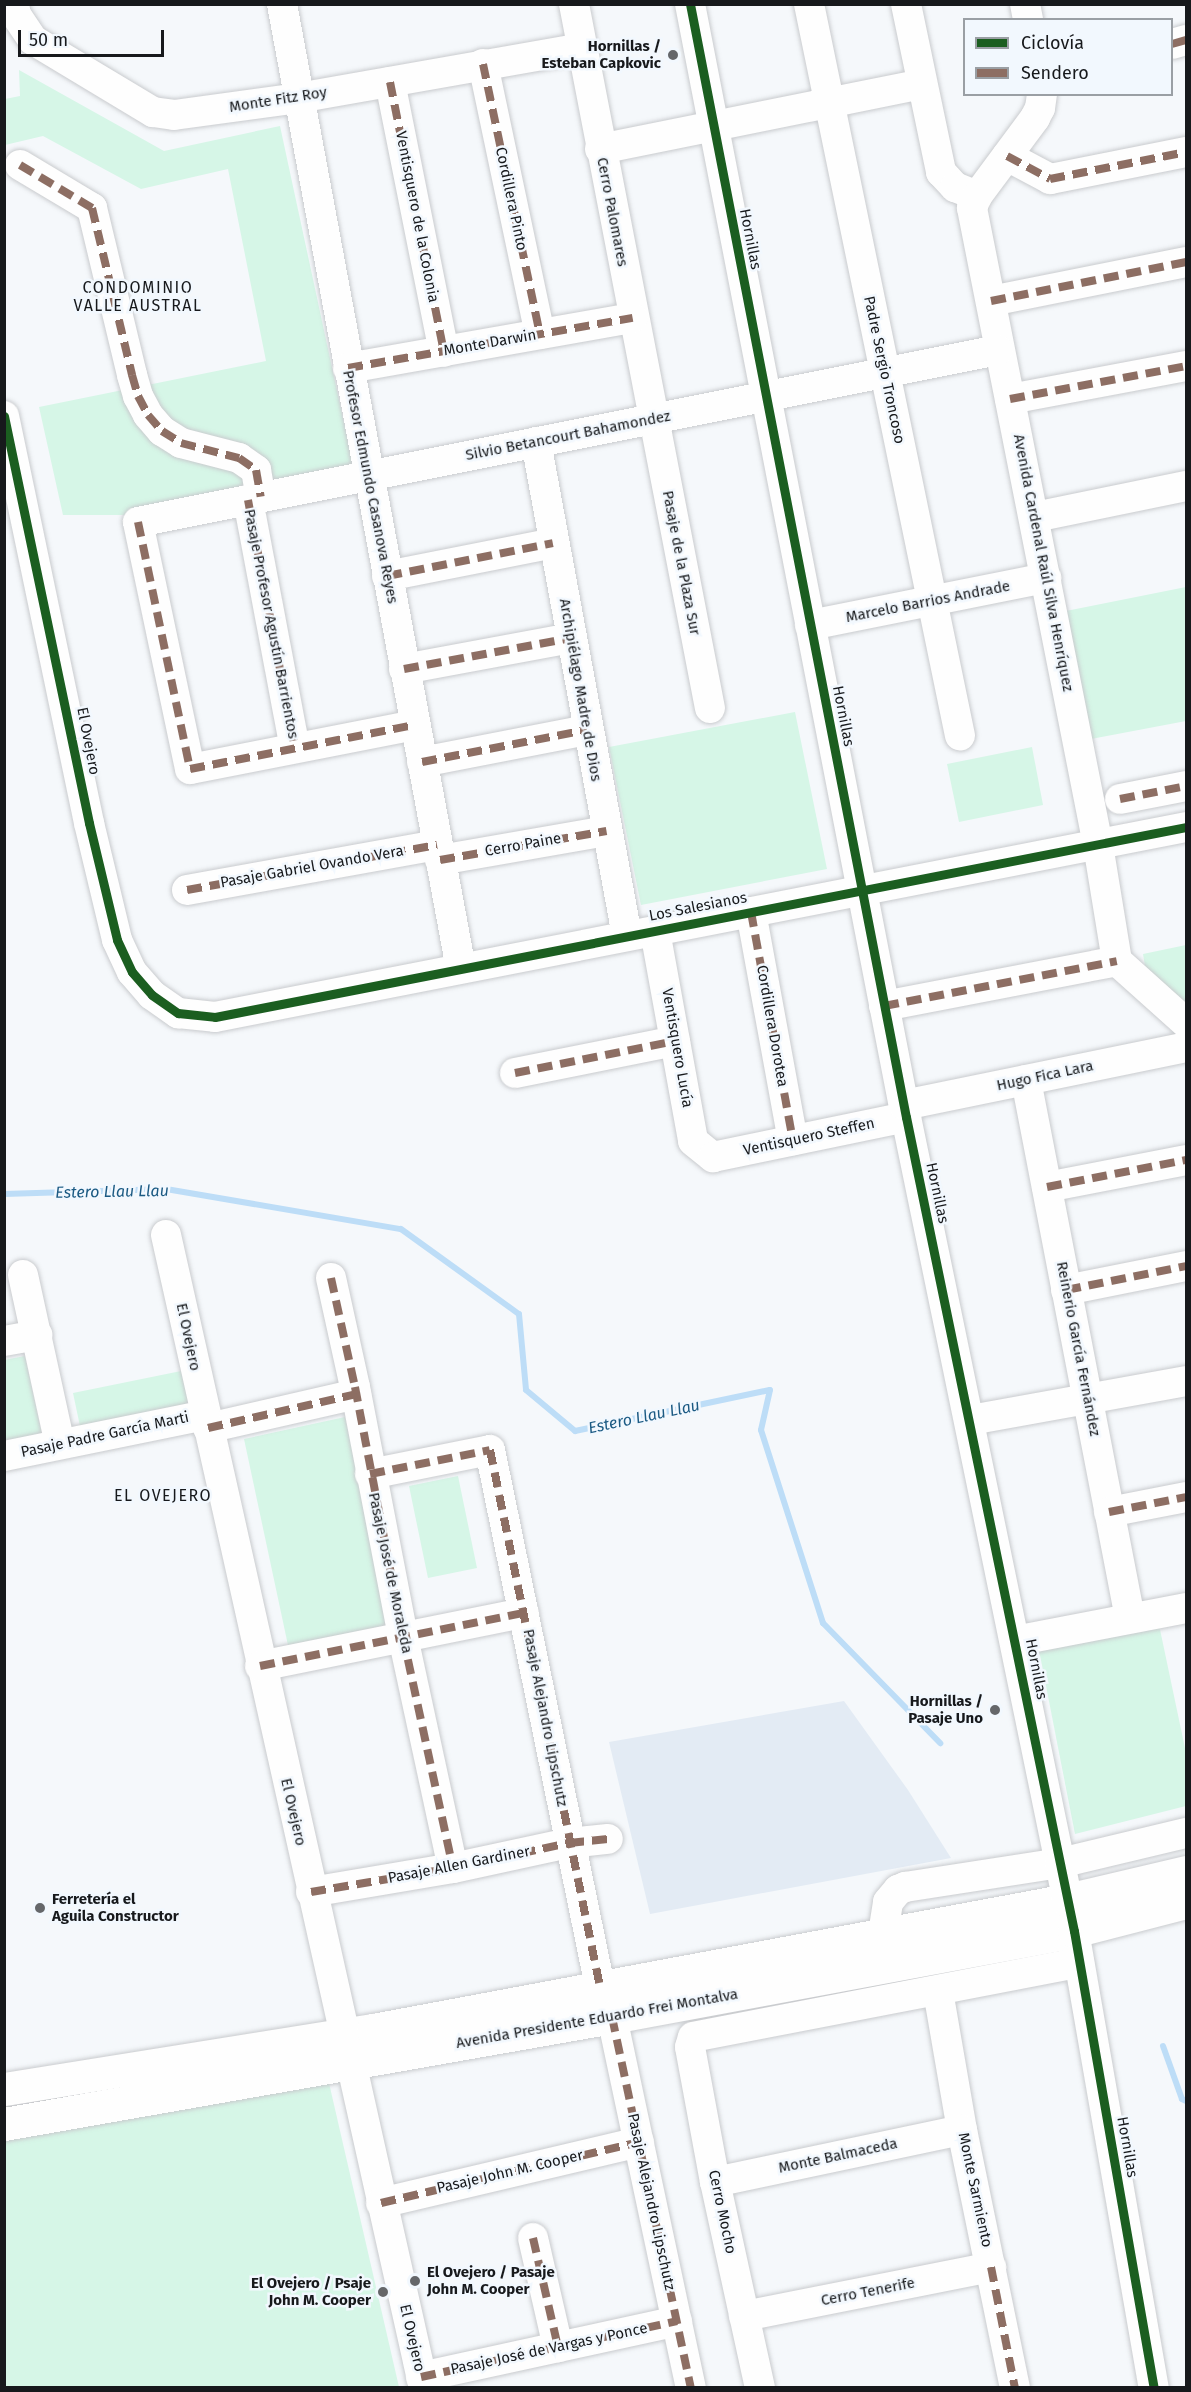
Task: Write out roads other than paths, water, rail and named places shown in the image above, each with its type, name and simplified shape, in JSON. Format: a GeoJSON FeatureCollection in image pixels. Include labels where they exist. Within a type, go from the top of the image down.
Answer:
{"type":"FeatureCollection","features":[{"type":"Feature","properties":{"kind":"main road","name":"Avenida Presidente Eduardo Frei Montalva"},"geometry":{"type":"LineString","coordinates":[[4,2089],[612,2017],[1071,1915],[1186,1872]]}},
{"type":"Feature","properties":{"kind":"main road","name":"Avenida Presidente Eduardo Frei Montalva"},"geometry":{"type":"LineString","coordinates":[[4,2124],[348,2049],[600,1987],[883,1934],[1186,1902]]}},
{"type":"Feature","properties":{"kind":"street","name":"Monte Fitz Roy"},"geometry":{"type":"LineString","coordinates":[[14,4],[16,15],[33,40],[153,112],[174,115],[298,98],[581,48]]}},
{"type":"Feature","properties":{"kind":"street","name":"Profesor Edmundo Casanova Reyes"},"geometry":{"type":"LineString","coordinates":[[282,4],[461,969]]}},
{"type":"Feature","properties":{"kind":"street","name":"Cerro Palomares"},"geometry":{"type":"LineString","coordinates":[[574,4],[652,419]]}},
{"type":"Feature","properties":{"kind":"street","name":"Hornillas"},"geometry":{"type":"LineString","coordinates":[[690,4],[884,1006],[1071,1915],[1151,2387]]}},
{"type":"Feature","properties":{"kind":"street","name":"Padre Sergio Troncoso"},"geometry":{"type":"LineString","coordinates":[[809,4],[960,736]]}},
{"type":"Feature","properties":{"kind":"street"},"geometry":{"type":"LineString","coordinates":[[906,4],[941,172],[955,187],[977,196],[1035,118],[1040,108],[1042,96]]}},
{"type":"Feature","properties":{"kind":"street","name":"Cordillera Pinto"},"geometry":{"type":"LineString","coordinates":[[483,64],[540,334]]}},
{"type":"Feature","properties":{"kind":"street","name":"Ventisquero de la Colonia"},"geometry":{"type":"LineString","coordinates":[[390,82],[444,352]]}},
{"type":"Feature","properties":{"kind":"street"},"geometry":{"type":"LineString","coordinates":[[600,149],[921,84]]}},
{"type":"Feature","properties":{"kind":"street"},"geometry":{"type":"LineString","coordinates":[[1007,156],[1050,179],[1186,152]]}},
{"type":"Feature","properties":{"kind":"street","name":"Pasaje Profesor Agustín Barrientos"},"geometry":{"type":"LineString","coordinates":[[20,165],[92,208],[132,375],[138,396],[148,415],[162,431],[181,443],[239,458],[256,470],[255,499],[295,748]]}},
{"type":"Feature","properties":{"kind":"street","name":"Avenida Cardenal Raúl Silva Henríquez"},"geometry":{"type":"LineString","coordinates":[[977,196],[972,208],[991,301],[998,350],[1035,517],[1098,845],[1117,961]]}},
{"type":"Feature","properties":{"kind":"street"},"geometry":{"type":"LineString","coordinates":[[991,301],[1186,262]]}},
{"type":"Feature","properties":{"kind":"street","name":"Monte Darwin"},"geometry":{"type":"LineString","coordinates":[[348,368],[633,318]]}},
{"type":"Feature","properties":{"kind":"street","name":"Silvio Betancourt Bahamondez"},"geometry":{"type":"LineString","coordinates":[[295,748],[190,769],[138,522],[998,350]]}},
{"type":"Feature","properties":{"kind":"street"},"geometry":{"type":"LineString","coordinates":[[1010,399],[1186,366]]}},
{"type":"Feature","properties":{"kind":"street","name":"El Ovejero"},"geometry":{"type":"LineString","coordinates":[[4,416],[89,823],[117,940],[132,972],[152,995],[178,1013],[215,1017]]}},
{"type":"Feature","properties":{"kind":"street","name":"Pasaje de la Plaza Sur"},"geometry":{"type":"LineString","coordinates":[[652,419],[710,708]]}},
{"type":"Feature","properties":{"kind":"street","name":"Archipiélago Madre de Dios"},"geometry":{"type":"LineString","coordinates":[[536,442],[606,831],[641,933]]}},
{"type":"Feature","properties":{"kind":"street"},"geometry":{"type":"LineString","coordinates":[[1035,517],[1186,486]]}},
{"type":"Feature","properties":{"kind":"street"},"geometry":{"type":"LineString","coordinates":[[387,576],[553,543]]}},
{"type":"Feature","properties":{"kind":"street","name":"Marcelo Barrios Andrade"},"geometry":{"type":"LineString","coordinates":[[810,625],[1046,578]]}},
{"type":"Feature","properties":{"kind":"street"},"geometry":{"type":"LineString","coordinates":[[404,669],[571,638]]}},
{"type":"Feature","properties":{"kind":"street"},"geometry":{"type":"LineString","coordinates":[[295,748],[415,724]]}},
{"type":"Feature","properties":{"kind":"street"},"geometry":{"type":"LineString","coordinates":[[422,762],[587,730]]}},
{"type":"Feature","properties":{"kind":"street"},"geometry":{"type":"LineString","coordinates":[[1120,799],[1186,786]]}},
{"type":"Feature","properties":{"kind":"street","name":"Los Salesianos"},"geometry":{"type":"LineString","coordinates":[[215,1017],[1186,827]]}},
{"type":"Feature","properties":{"kind":"street","name":"Cerro Paine"},"geometry":{"type":"LineString","coordinates":[[439,852],[606,831]]}},
{"type":"Feature","properties":{"kind":"street","name":"Pasaje Gabriel Ovando Vera"},"geometry":{"type":"LineString","coordinates":[[188,890],[439,852]]}},
{"type":"Feature","properties":{"kind":"street","name":"Cordillera Dorotea"},"geometry":{"type":"LineString","coordinates":[[751,912],[793,1140]]}},
{"type":"Feature","properties":{"kind":"street","name":"Ventisquero Lucía"},"geometry":{"type":"LineString","coordinates":[[641,933],[675,1041],[693,1141],[713,1156]]}},
{"type":"Feature","properties":{"kind":"street"},"geometry":{"type":"LineString","coordinates":[[884,1006],[1117,961],[1186,1023]]}},
{"type":"Feature","properties":{"kind":"street"},"geometry":{"type":"LineString","coordinates":[[515,1073],[675,1041]]}},
{"type":"Feature","properties":{"kind":"street","name":"Hugo Fica Lara"},"geometry":{"type":"LineString","coordinates":[[905,1111],[1026,1080],[1186,1047]]}},
{"type":"Feature","properties":{"kind":"street","name":"Reinerio García Fernández"},"geometry":{"type":"LineString","coordinates":[[1026,1080],[1130,1618]]}},
{"type":"Feature","properties":{"kind":"street","name":"Ventisquero Steffen"},"geometry":{"type":"LineString","coordinates":[[713,1156],[793,1140],[905,1111]]}},
{"type":"Feature","properties":{"kind":"street"},"geometry":{"type":"LineString","coordinates":[[1047,1187],[1186,1160]]}},
{"type":"Feature","properties":{"kind":"street","name":"El Ovejero"},"geometry":{"type":"LineString","coordinates":[[166,1235],[260,1666],[422,2382]]}},
{"type":"Feature","properties":{"kind":"street"},"geometry":{"type":"LineString","coordinates":[[1066,1290],[1186,1266]]}},
{"type":"Feature","properties":{"kind":"street"},"geometry":{"type":"LineString","coordinates":[[23,1275],[60,1444]]}},
{"type":"Feature","properties":{"kind":"street","name":"Pasaje José de Moraleda"},"geometry":{"type":"LineString","coordinates":[[331,1278],[403,1637],[453,1868]]}},
{"type":"Feature","properties":{"kind":"street"},"geometry":{"type":"LineString","coordinates":[[4,1341],[36,1335]]}},
{"type":"Feature","properties":{"kind":"street"},"geometry":{"type":"LineString","coordinates":[[970,1420],[1186,1381]]}},
{"type":"Feature","properties":{"kind":"street","name":"Pasaje Padre García Marti"},"geometry":{"type":"LineString","coordinates":[[4,1456],[60,1444],[206,1422],[356,1394]]}},
{"type":"Feature","properties":{"kind":"street","name":"Pasaje Alejandro Lipschutz"},"geometry":{"type":"LineString","coordinates":[[370,1474],[490,1449],[600,1987]]}},
{"type":"Feature","properties":{"kind":"street"},"geometry":{"type":"LineString","coordinates":[[1109,1512],[1186,1497]]}},
{"type":"Feature","properties":{"kind":"street"},"geometry":{"type":"LineString","coordinates":[[1015,1641],[1186,1608]]}},
{"type":"Feature","properties":{"kind":"street"},"geometry":{"type":"LineString","coordinates":[[260,1666],[524,1613]]}},
{"type":"Feature","properties":{"kind":"street"},"geometry":{"type":"LineString","coordinates":[[883,1934],[888,1902],[898,1890],[905,1887],[1060,1863],[1186,1833]]}},
{"type":"Feature","properties":{"kind":"street","name":"Pasaje Allen Gardiner"},"geometry":{"type":"LineString","coordinates":[[311,1892],[453,1868],[569,1843],[608,1839]]}},
{"type":"Feature","properties":{"kind":"street"},"geometry":{"type":"LineString","coordinates":[[938,1991],[1079,1963]]}},
{"type":"Feature","properties":{"kind":"street","name":"Cerro Mocho"},"geometry":{"type":"LineString","coordinates":[[760,2388],[715,2182],[690,2048],[693,2037],[938,1991]]}},
{"type":"Feature","properties":{"kind":"street","name":"Monte Sarmiento"},"geometry":{"type":"LineString","coordinates":[[938,1991],[962,2130],[1015,2388]]}},
{"type":"Feature","properties":{"kind":"street","name":"Pasaje Alejandro Lipschutz"},"geometry":{"type":"LineString","coordinates":[[612,2017],[691,2388]]}},
{"type":"Feature","properties":{"kind":"street","name":"Monte Balmaceda"},"geometry":{"type":"LineString","coordinates":[[715,2182],[962,2130]]}},
{"type":"Feature","properties":{"kind":"street","name":"Pasaje John M. Cooper"},"geometry":{"type":"LineString","coordinates":[[381,2203],[639,2142]]}},
{"type":"Feature","properties":{"kind":"street"},"geometry":{"type":"LineString","coordinates":[[533,2238],[558,2348]]}},
{"type":"Feature","properties":{"kind":"street","name":"Cerro Tenerife"},"geometry":{"type":"LineString","coordinates":[[744,2316],[991,2267]]}},
{"type":"Feature","properties":{"kind":"street","name":"Pasaje José de Vargas y Ponce"},"geometry":{"type":"LineString","coordinates":[[422,2382],[677,2321]]}},
{"type":"Feature","properties":{"kind":"waterway","name":"Estero Llau Llau"},"geometry":{"type":"LineString","coordinates":[[4,1194],[166,1189],[401,1229],[519,1314],[526,1390],[575,1431],[770,1390],[761,1430],[823,1623],[940,1743]]}},
{"type":"Feature","properties":{"kind":"waterway","name":"Estero Llau Llau"},"geometry":{"type":"LineString","coordinates":[[1163,2046],[1182,2099],[1186,2101]]}},
{"type":"Feature","properties":{"kind":"place","name":"Hornillas / Esteban Capkovic"},"geometry":{"type":"Point","coordinates":[673,55]}},
{"type":"Feature","properties":{"kind":"place","name":"Hornillas / Pasaje Uno"},"geometry":{"type":"Point","coordinates":[995,1710]}},
{"type":"Feature","properties":{"kind":"place","name":"Ferretería el Aguila Constructor"},"geometry":{"type":"Point","coordinates":[40,1908]}},
{"type":"Feature","properties":{"kind":"place","name":"El Ovejero / Pasaje John M. Cooper"},"geometry":{"type":"Point","coordinates":[415,2281]}},
{"type":"Feature","properties":{"kind":"place","name":"El Ovejero / Psaje John M. Cooper"},"geometry":{"type":"Point","coordinates":[383,2292]}},
{"type":"Feature","properties":{"kind":"district","name":"CONDOMINIO VALLE AUSTRAL"},"geometry":{"type":"Point","coordinates":[138,297]}},
{"type":"Feature","properties":{"kind":"district","name":"EL OVEJERO"},"geometry":{"type":"Point","coordinates":[163,1496]}}]}
